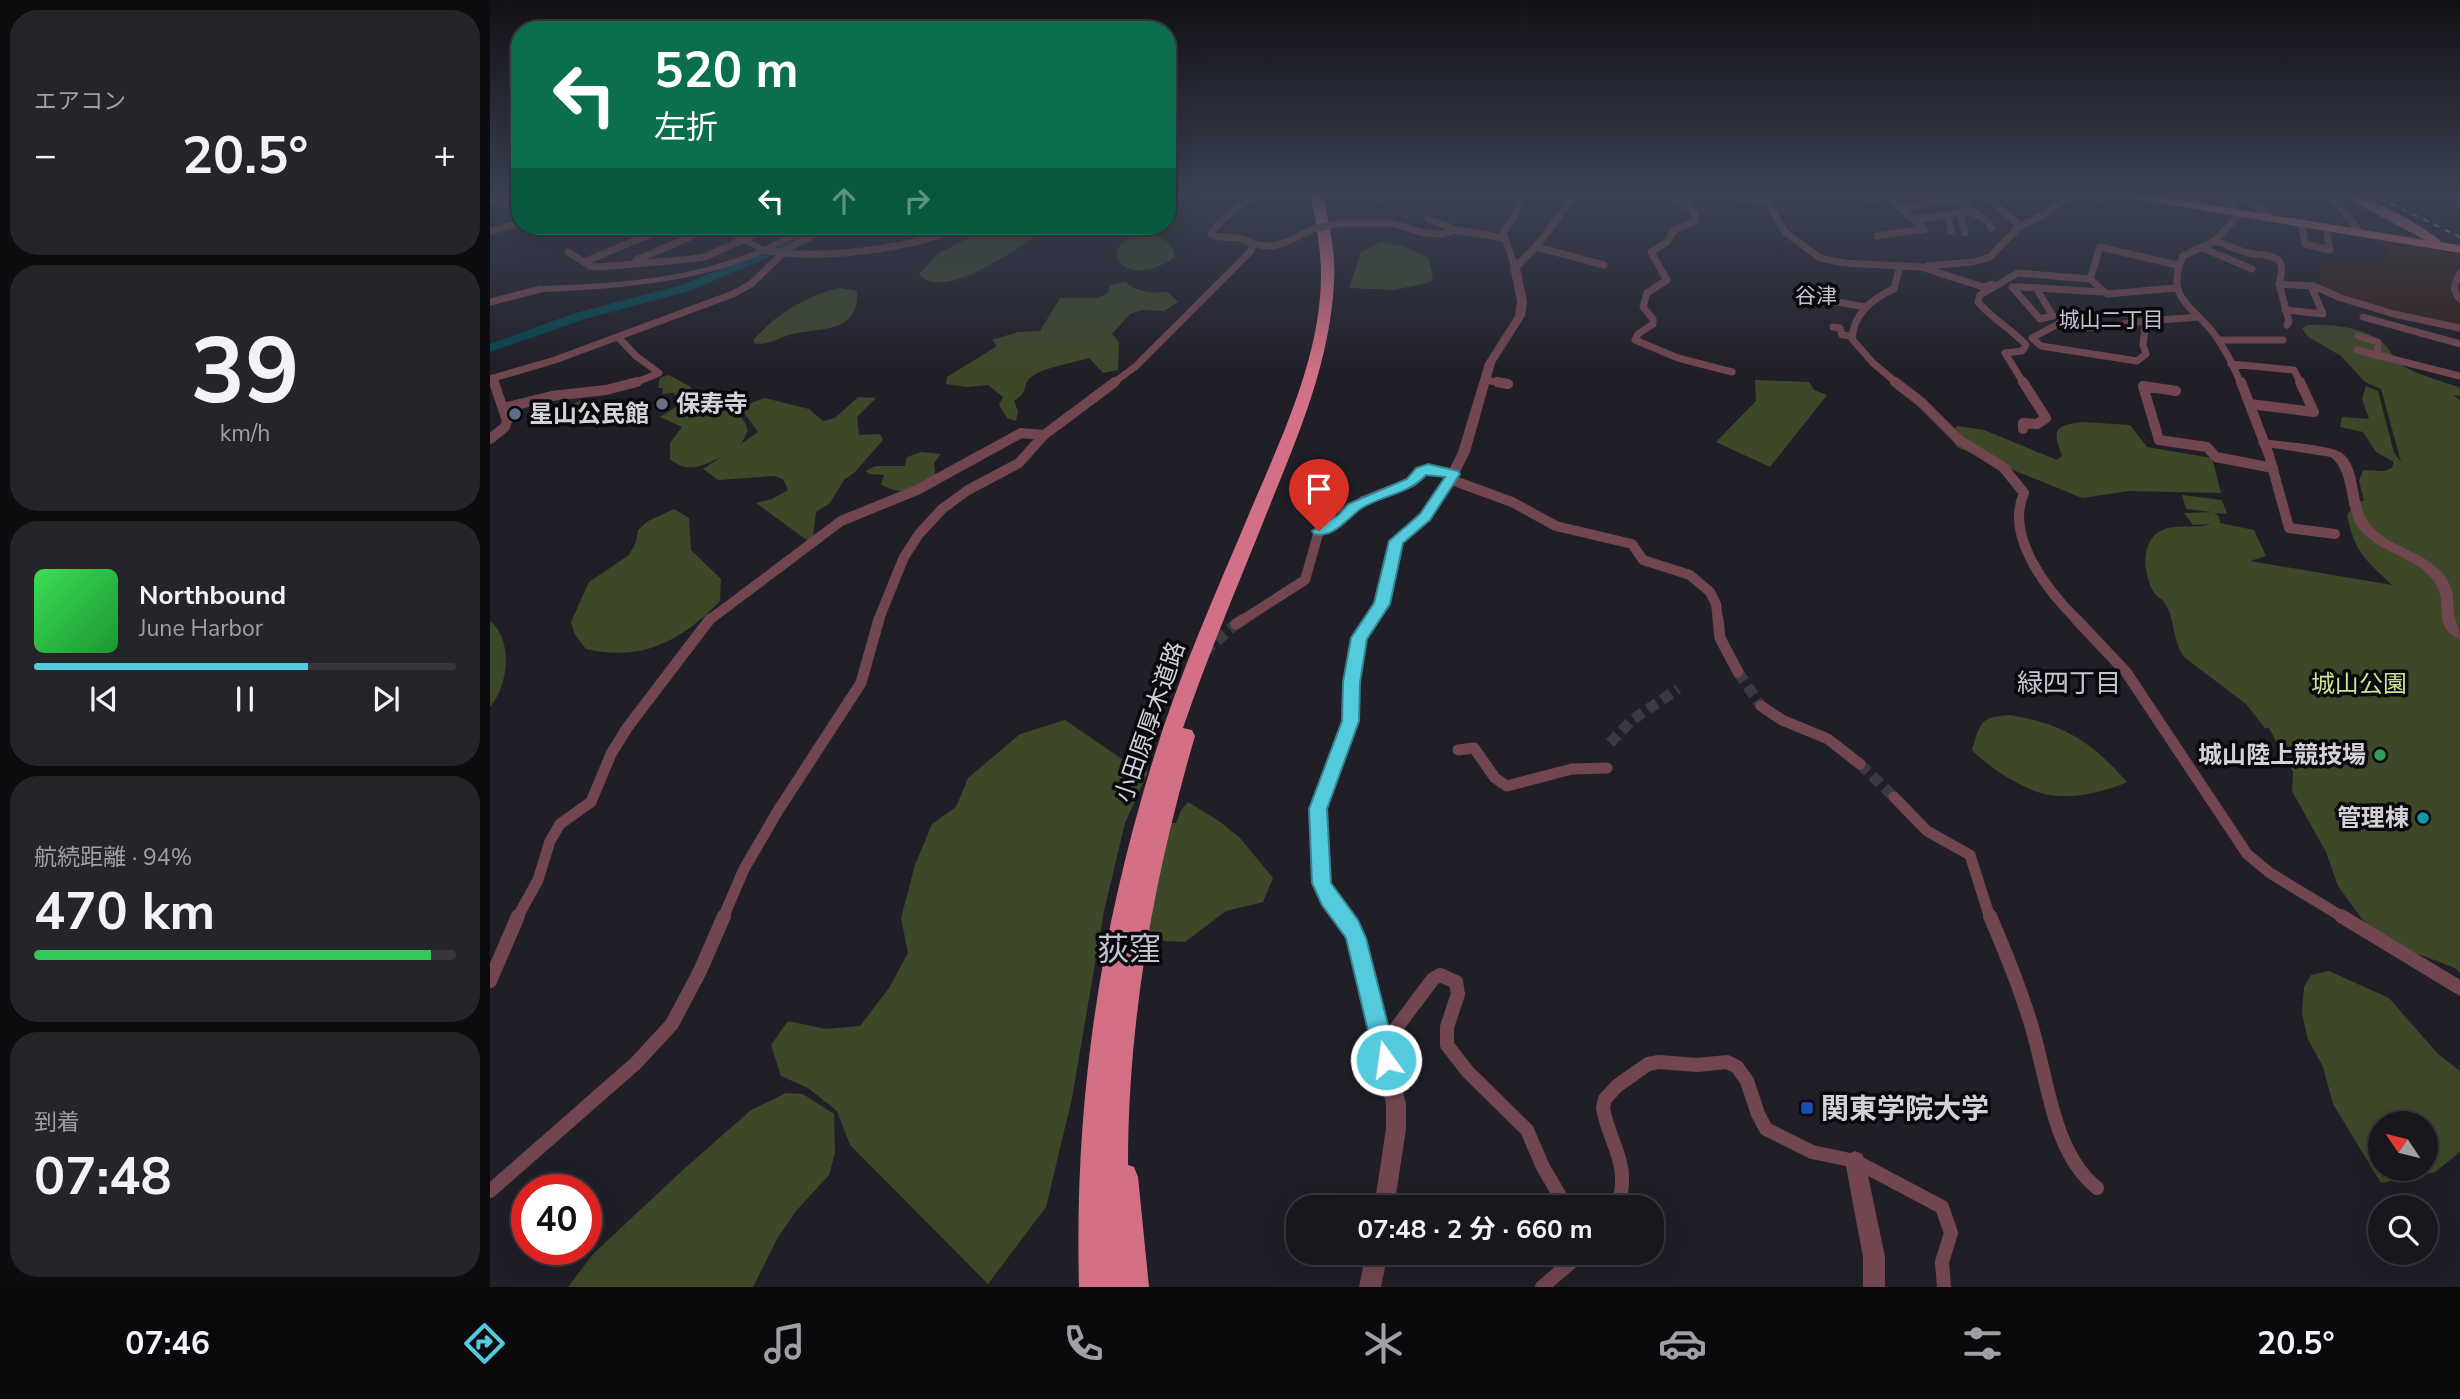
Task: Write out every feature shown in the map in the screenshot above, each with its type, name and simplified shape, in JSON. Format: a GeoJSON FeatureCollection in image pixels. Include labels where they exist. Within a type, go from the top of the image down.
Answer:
{"type":"FeatureCollection","features":[{"type":"Feature","properties":{"kind":"highway","name":"小田原厚木道路"},"geometry":{"type":"LineString","coordinates":[[1300,422],[1327,301],[1328,253]]}},
{"type":"Feature","properties":{"kind":"highway","name":"小田原厚木道路"},"geometry":{"type":"LineString","coordinates":[[1094,1287],[1091,1142],[1101,1042],[1136,856],[1163,758],[1300,422],[1316,391],[1336,301],[1336,253]]}},
{"type":"Feature","properties":{"kind":"highway","name":"小田原厚木道路"},"geometry":{"type":"LineString","coordinates":[[1117,1287],[1112,1217],[1118,1051],[1141,899],[1158,827],[1241,569]]}},
{"type":"Feature","properties":{"kind":"highway"},"geometry":{"type":"LineString","coordinates":[[1118,1051],[1122,1147],[1134,1287]]}},
{"type":"Feature","properties":{"kind":"street"},"geometry":{"type":"LineString","coordinates":[[568,253],[599,267],[705,257],[714,253]]}},
{"type":"Feature","properties":{"kind":"street"},"geometry":{"type":"LineString","coordinates":[[584,262],[604,253]]}},
{"type":"Feature","properties":{"kind":"street"},"geometry":{"type":"LineString","coordinates":[[626,264],[652,253]]}},
{"type":"Feature","properties":{"kind":"street"},"geometry":{"type":"LineString","coordinates":[[490,302],[541,289],[690,274],[716,268],[756,253]]}},
{"type":"Feature","properties":{"kind":"street"},"geometry":{"type":"LineString","coordinates":[[774,253],[793,253]]}},
{"type":"Feature","properties":{"kind":"street"},"geometry":{"type":"LineString","coordinates":[[490,1191],[636,1063],[672,1024],[700,971],[744,869],[786,798],[861,683],[879,619],[912,545],[942,509],[968,490],[1018,463],[1044,435],[1136,366],[1249,253]]}},
{"type":"Feature","properties":{"kind":"street"},"geometry":{"type":"LineString","coordinates":[[1386,1195],[1397,1116],[1356,938],[1351,926],[1329,899],[1321,883],[1318,809],[1350,721],[1352,682],[1359,638],[1382,604],[1397,541],[1425,517],[1451,477],[1464,452],[1490,363],[1520,316],[1522,301],[1510,253]]}},
{"type":"Feature","properties":{"kind":"street"},"geometry":{"type":"LineString","coordinates":[[1515,267],[1530,253]]}},
{"type":"Feature","properties":{"kind":"street"},"geometry":{"type":"LineString","coordinates":[[1559,253],[1604,265]]}},
{"type":"Feature","properties":{"kind":"street"},"geometry":{"type":"LineString","coordinates":[[1651,253],[1667,280],[1647,293],[1643,307],[1653,319],[1653,324],[1638,334],[1636,340],[1678,358],[1732,372]]}},
{"type":"Feature","properties":{"kind":"street"},"geometry":{"type":"LineString","coordinates":[[1815,253],[1820,258],[1844,263],[1921,267],[1973,262],[1990,257],[1994,253]]}},
{"type":"Feature","properties":{"kind":"street"},"geometry":{"type":"LineString","coordinates":[[2090,279],[2098,253]]}},
{"type":"Feature","properties":{"kind":"street"},"geometry":{"type":"LineString","coordinates":[[2126,253],[2177,265]]}},
{"type":"Feature","properties":{"kind":"street"},"geometry":{"type":"LineString","coordinates":[[2192,253],[2183,256],[2177,265],[2172,277],[2175,288],[2219,340],[2231,364],[2250,404],[2273,468],[2289,528],[2336,534]]}},
{"type":"Feature","properties":{"kind":"street"},"geometry":{"type":"LineString","coordinates":[[2215,253],[2252,269]]}},
{"type":"Feature","properties":{"kind":"street"},"geometry":{"type":"LineString","coordinates":[[2250,253],[2268,253]]}},
{"type":"Feature","properties":{"kind":"street"},"geometry":{"type":"LineString","coordinates":[[2269,253],[2277,258],[2282,273],[2279,284],[2289,321],[2287,325]]}},
{"type":"Feature","properties":{"kind":"street"},"geometry":{"type":"LineString","coordinates":[[490,439],[506,427],[504,409],[491,379],[618,337],[743,289],[777,254]]}},
{"type":"Feature","properties":{"kind":"street"},"geometry":{"type":"LineString","coordinates":[[1900,265],[1894,289],[1879,295],[1866,307],[1852,336],[1856,345],[1891,376],[1899,388],[1915,398],[1958,438],[1995,460],[2016,477],[2024,493],[2017,507],[2018,520],[2034,568],[2071,617],[2105,645],[2126,672],[2247,854],[2270,873],[2460,988]]}},
{"type":"Feature","properties":{"kind":"street"},"geometry":{"type":"LineString","coordinates":[[1921,267],[1983,287],[2018,273],[2090,279],[2102,292]]}},
{"type":"Feature","properties":{"kind":"street"},"geometry":{"type":"LineString","coordinates":[[2459,275],[2453,285],[2454,292],[2460,299]]}},
{"type":"Feature","properties":{"kind":"street"},"geometry":{"type":"LineString","coordinates":[[2001,281],[1980,295],[1978,302],[1992,319],[2017,335],[2026,345],[2022,351],[2005,353],[2046,418],[2037,424],[2023,423],[2023,429]]}},
{"type":"Feature","properties":{"kind":"street"},"geometry":{"type":"LineString","coordinates":[[2279,284],[2311,286],[2394,314],[2460,328]]}},
{"type":"Feature","properties":{"kind":"street"},"geometry":{"type":"LineString","coordinates":[[2285,310],[2323,314],[2311,286]]}},
{"type":"Feature","properties":{"kind":"street"},"geometry":{"type":"LineString","coordinates":[[2036,288],[2053,316],[2040,319],[2012,287],[2036,288],[2102,292],[2112,295],[2175,288]]}},
{"type":"Feature","properties":{"kind":"street"},"geometry":{"type":"LineString","coordinates":[[1819,299],[1866,307]]}},
{"type":"Feature","properties":{"kind":"street"},"geometry":{"type":"LineString","coordinates":[[2146,321],[2143,345],[2146,354],[2137,361],[2041,346],[2032,338],[2058,324],[2095,328],[2146,321],[2199,317]]}},
{"type":"Feature","properties":{"kind":"street"},"geometry":{"type":"LineString","coordinates":[[2363,317],[2460,344]]}},
{"type":"Feature","properties":{"kind":"street"},"geometry":{"type":"LineString","coordinates":[[1833,327],[1840,328],[1842,335],[1852,336]]}},
{"type":"Feature","properties":{"kind":"street"},"geometry":{"type":"LineString","coordinates":[[2358,336],[2378,342],[2377,356]]}},
{"type":"Feature","properties":{"kind":"street"},"geometry":{"type":"LineString","coordinates":[[490,412],[553,396],[617,390],[635,385],[659,373],[636,356],[618,337]]}},
{"type":"Feature","properties":{"kind":"street"},"geometry":{"type":"LineString","coordinates":[[2219,340],[2283,340]]}},
{"type":"Feature","properties":{"kind":"street"},"geometry":{"type":"LineString","coordinates":[[2357,351],[2460,376]]}},
{"type":"Feature","properties":{"kind":"street"},"geometry":{"type":"LineString","coordinates":[[2231,364],[2294,370],[2314,412],[2250,404]]}},
{"type":"Feature","properties":{"kind":"street"},"geometry":{"type":"LineString","coordinates":[[1485,380],[1508,384]]}},
{"type":"Feature","properties":{"kind":"street"},"geometry":{"type":"LineString","coordinates":[[2176,391],[2143,386],[2159,440],[2207,447],[2216,457],[2273,468]]}},
{"type":"Feature","properties":{"kind":"street"},"geometry":{"type":"LineString","coordinates":[[490,981],[508,934],[538,880],[550,841],[560,824],[591,802],[611,754],[627,728],[693,638],[711,618],[775,573],[841,521],[917,490],[1021,433],[1044,435]]}},
{"type":"Feature","properties":{"kind":"street"},"geometry":{"type":"LineString","coordinates":[[2264,443],[2335,454],[2343,459],[2349,468],[2350,496],[2365,529],[2386,545],[2431,571],[2442,582],[2449,601],[2447,619],[2454,632],[2460,634]]}},
{"type":"Feature","properties":{"kind":"street"},"geometry":{"type":"LineString","coordinates":[[1236,624],[1305,580],[1319,531],[1343,518],[1353,507],[1412,482],[1421,471],[1428,469],[1512,502],[1556,526],[1620,539],[1632,544],[1643,560],[1650,564],[1690,575],[1710,592],[1716,604],[1720,638],[1738,672]]}},
{"type":"Feature","properties":{"kind":"street"},"geometry":{"type":"LineString","coordinates":[[1761,706],[1782,720],[1828,739],[1860,764]]}},
{"type":"Feature","properties":{"kind":"street"},"geometry":{"type":"LineString","coordinates":[[1458,750],[1474,748],[1482,754],[1492,778],[1507,786],[1572,769],[1607,768]]}},
{"type":"Feature","properties":{"kind":"street"},"geometry":{"type":"LineString","coordinates":[[1894,797],[1927,831],[1970,855],[1990,918],[2007,953],[2034,1033],[2065,1150],[2082,1176],[2097,1188]]}},
{"type":"Feature","properties":{"kind":"street"},"geometry":{"type":"LineString","coordinates":[[1382,1047],[1393,1038],[1434,976],[1446,976],[1456,982],[1458,995],[1447,1027],[1447,1045],[1468,1072],[1527,1130],[1543,1167],[1559,1195]]}},
{"type":"Feature","properties":{"kind":"street"},"geometry":{"type":"LineString","coordinates":[[1623,1195],[1619,1152],[1603,1112],[1604,1101],[1639,1068],[1653,1062],[1693,1065],[1720,1060],[1733,1064],[1747,1080],[1762,1125],[1766,1129],[1812,1152],[1855,1161],[1942,1208],[1951,1233],[1942,1262],[1944,1287]]}},
{"type":"Feature","properties":{"kind":"street"},"geometry":{"type":"LineString","coordinates":[[1855,1161],[1874,1257],[1874,1287]]}},
{"type":"Feature","properties":{"kind":"street"},"geometry":{"type":"LineString","coordinates":[[1370,1287],[1375,1265]]}},
{"type":"Feature","properties":{"kind":"street"},"geometry":{"type":"LineString","coordinates":[[1542,1287],[1568,1265]]}},
{"type":"Feature","properties":{"kind":"shaded area"},"geometry":{"type":"Polygon","coordinates":[[[2386,253],[2460,254],[2460,270],[2450,284],[2450,289],[2460,301],[2460,328],[2341,298],[2321,286],[2320,271],[2323,261],[2385,262],[2386,253]]]}},
{"type":"Feature","properties":{"kind":"green space"},"geometry":{"type":"Polygon","coordinates":[[[939,253],[1011,253],[986,267],[947,282],[931,281],[919,274],[939,253]]]}},
{"type":"Feature","properties":{"kind":"green space"},"geometry":{"type":"Polygon","coordinates":[[[1174,253],[1175,257],[1157,267],[1141,270],[1128,268],[1120,263],[1117,255],[1174,253]]]}},
{"type":"Feature","properties":{"kind":"green space"},"geometry":{"type":"Polygon","coordinates":[[[1361,253],[1418,253],[1428,258],[1433,277],[1431,282],[1394,290],[1349,288],[1361,253]]]}},
{"type":"Feature","properties":{"kind":"green space"},"geometry":{"type":"Polygon","coordinates":[[[1125,282],[1145,292],[1168,292],[1178,302],[1164,311],[1143,310],[1130,314],[1112,334],[1119,342],[1118,370],[1103,373],[1089,358],[1033,375],[1019,398],[1014,401],[1018,411],[1016,421],[1007,418],[999,405],[1003,397],[988,385],[967,387],[946,384],[947,377],[997,346],[992,340],[1018,332],[1040,331],[1060,298],[1097,298],[1108,293],[1110,285],[1125,282]]]}},
{"type":"Feature","properties":{"kind":"green space"},"geometry":{"type":"Polygon","coordinates":[[[839,288],[857,291],[856,305],[845,322],[826,329],[792,334],[768,343],[754,343],[754,339],[763,330],[792,307],[839,288]]]}},
{"type":"Feature","properties":{"kind":"green space","name":"城山公園"},"geometry":{"type":"Polygon","coordinates":[[[2308,325],[2337,326],[2365,333],[2382,342],[2405,367],[2460,388],[2460,396],[2453,395],[2460,400],[2460,973],[2455,968],[2387,942],[2362,919],[2338,886],[2326,852],[2292,791],[2293,772],[2269,728],[2265,728],[2246,704],[2184,657],[2177,644],[2168,608],[2149,583],[2146,555],[2152,538],[2168,528],[2211,524],[2193,525],[2184,513],[2212,512],[2186,509],[2182,495],[2222,500],[2227,514],[2214,513],[2219,516],[2220,523],[2254,530],[2266,556],[2250,561],[2392,585],[2362,554],[2347,515],[2355,504],[2364,500],[2359,481],[2363,470],[2384,471],[2392,468],[2394,462],[2376,452],[2363,432],[2340,427],[2342,417],[2369,419],[2362,399],[2366,386],[2378,391],[2394,453],[2401,462],[2381,389],[2365,382],[2341,356],[2307,336],[2302,328],[2308,325]]]}},
{"type":"Feature","properties":{"kind":"green space"},"geometry":{"type":"Polygon","coordinates":[[[669,375],[689,386],[711,407],[730,408],[735,411],[748,431],[741,444],[758,432],[740,407],[765,398],[809,409],[823,421],[835,418],[858,397],[876,398],[857,417],[859,435],[880,434],[883,440],[855,472],[844,480],[830,503],[816,512],[812,544],[756,503],[772,499],[788,490],[783,479],[774,476],[718,480],[703,469],[721,457],[695,467],[683,466],[670,459],[670,443],[682,427],[660,417],[685,401],[673,393],[662,394],[663,388],[658,388],[660,378],[669,375]]]}},
{"type":"Feature","properties":{"kind":"green space"},"geometry":{"type":"Polygon","coordinates":[[[1755,380],[1809,382],[1814,390],[1827,395],[1770,467],[1716,442],[1756,401],[1755,380]]]}},
{"type":"Feature","properties":{"kind":"green space"},"geometry":{"type":"Polygon","coordinates":[[[581,400],[619,412],[589,426],[562,410],[581,400]]]}},
{"type":"Feature","properties":{"kind":"green space"},"geometry":{"type":"Polygon","coordinates":[[[2081,422],[2130,425],[2147,447],[2212,458],[2221,493],[2129,491],[2082,498],[1957,447],[1950,435],[1957,426],[1984,430],[2057,460],[2062,456],[2057,440],[2058,431],[2065,425],[2081,422]]]}},
{"type":"Feature","properties":{"kind":"green space"},"geometry":{"type":"Polygon","coordinates":[[[921,452],[941,454],[934,463],[935,475],[909,490],[889,488],[881,484],[884,475],[869,474],[865,471],[876,466],[905,466],[907,457],[921,452]]]}},
{"type":"Feature","properties":{"kind":"green space"},"geometry":{"type":"Polygon","coordinates":[[[674,509],[689,518],[691,550],[721,579],[720,601],[691,627],[660,645],[625,653],[586,649],[575,635],[571,622],[589,582],[629,555],[636,542],[638,530],[648,521],[674,509]]]}},
{"type":"Feature","properties":{"kind":"green space"},"geometry":{"type":"Polygon","coordinates":[[[490,621],[503,640],[506,664],[501,688],[490,707],[490,621]]]}},
{"type":"Feature","properties":{"kind":"green space"},"geometry":{"type":"Polygon","coordinates":[[[2010,715],[2046,723],[2075,736],[2101,756],[2127,782],[2096,792],[2062,796],[2041,793],[2013,781],[1972,750],[1983,723],[1992,717],[2010,715]]]}},
{"type":"Feature","properties":{"kind":"green space"},"geometry":{"type":"Polygon","coordinates":[[[1065,720],[1119,757],[1148,772],[1125,823],[1104,911],[1072,1098],[1046,1207],[988,1284],[850,1145],[837,1111],[808,1088],[781,1076],[771,1045],[788,1021],[826,1029],[860,1026],[889,988],[908,953],[901,918],[915,865],[932,824],[956,807],[968,778],[1020,734],[1065,720]]]}},
{"type":"Feature","properties":{"kind":"green space"},"geometry":{"type":"Polygon","coordinates":[[[1188,802],[1240,838],[1273,878],[1263,902],[1226,911],[1185,942],[1147,940],[1168,823],[1176,823],[1181,810],[1188,802]]]}},
{"type":"Feature","properties":{"kind":"green space"},"geometry":{"type":"Polygon","coordinates":[[[2329,971],[2389,998],[2438,1054],[2460,1071],[2460,1152],[2438,1170],[2438,1111],[2368,1111],[2368,1162],[2333,1104],[2323,1067],[2308,1039],[2302,1014],[2304,987],[2311,975],[2329,971]]]}},
{"type":"Feature","properties":{"kind":"green space"},"geometry":{"type":"Polygon","coordinates":[[[786,1093],[803,1094],[834,1114],[835,1153],[829,1175],[796,1211],[777,1239],[753,1287],[568,1287],[585,1265],[602,1265],[602,1246],[751,1110],[786,1093]]]}},
{"type":"Feature","properties":{"kind":"waterway"},"geometry":{"type":"LineString","coordinates":[[490,348],[580,316],[686,288],[768,253]]}},
{"type":"Feature","properties":{"kind":"tunnel"},"geometry":{"type":"LineString","coordinates":[[1204,652],[1236,624]]}},
{"type":"Feature","properties":{"kind":"tunnel"},"geometry":{"type":"LineString","coordinates":[[1738,672],[1761,706]]}},
{"type":"Feature","properties":{"kind":"tunnel"},"geometry":{"type":"LineString","coordinates":[[1610,743],[1632,720],[1678,689]]}},
{"type":"Feature","properties":{"kind":"tunnel"},"geometry":{"type":"LineString","coordinates":[[1860,764],[1894,797]]}},
{"type":"Feature","properties":{"kind":"place","name":"保寿寺"},"geometry":{"type":"Point","coordinates":[662,404]}},
{"type":"Feature","properties":{"kind":"place","name":"星山公民館"},"geometry":{"type":"Point","coordinates":[515,414]}},
{"type":"Feature","properties":{"kind":"place","name":"城山陸上競技場"},"geometry":{"type":"Point","coordinates":[2380,755]}},
{"type":"Feature","properties":{"kind":"place","name":"管理棟"},"geometry":{"type":"Point","coordinates":[2423,818]}},
{"type":"Feature","properties":{"kind":"place","name":"関東学院大学"},"geometry":{"type":"Point","coordinates":[1807,1108]}},
{"type":"Feature","properties":{"kind":"district","name":"谷津"},"geometry":{"type":"Point","coordinates":[1816,296]}},
{"type":"Feature","properties":{"kind":"district","name":"城山二丁目"},"geometry":{"type":"Point","coordinates":[2111,320]}},
{"type":"Feature","properties":{"kind":"district","name":"緑四丁目"},"geometry":{"type":"Point","coordinates":[2069,683]}},
{"type":"Feature","properties":{"kind":"district","name":"荻窪"},"geometry":{"type":"Point","coordinates":[1129,949]}},
{"type":"Feature","properties":{"kind":"route"},"geometry":{"type":"LineString","coordinates":[[1319,531],[1343,518],[1363,501],[1412,482],[1421,471],[1428,469],[1453,474],[1425,517],[1401,535],[1394,548],[1382,604],[1359,638],[1352,682],[1350,721],[1318,809],[1321,883],[1324,892],[1351,926],[1356,938],[1386,1060]]}}]}
